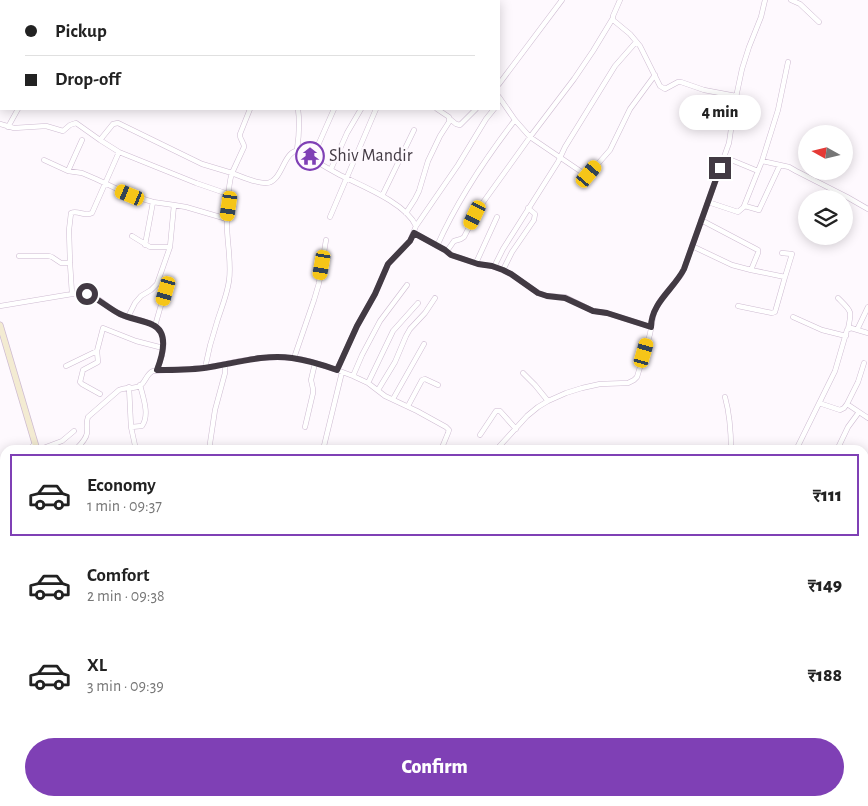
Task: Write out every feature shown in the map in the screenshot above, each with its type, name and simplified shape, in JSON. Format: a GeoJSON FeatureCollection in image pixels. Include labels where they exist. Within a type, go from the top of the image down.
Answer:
{"type":"FeatureCollection","features":[{"type":"Feature","properties":{"kind":"main road"},"geometry":{"type":"LineString","coordinates":[[0,325],[35,445]]}},
{"type":"Feature","properties":{"kind":"street"},"geometry":{"type":"LineString","coordinates":[[500,83],[562,0]]}},
{"type":"Feature","properties":{"kind":"street"},"geometry":{"type":"LineString","coordinates":[[447,251],[454,241],[461,240],[464,237],[479,208],[593,52],[613,18],[620,0]]}},
{"type":"Feature","properties":{"kind":"street"},"geometry":{"type":"LineString","coordinates":[[501,445],[538,407],[548,401],[582,388],[600,384],[628,383],[634,380],[639,372],[654,312],[660,301],[681,275],[724,157],[745,58],[761,17],[765,0]]}},
{"type":"Feature","properties":{"kind":"street"},"geometry":{"type":"LineString","coordinates":[[791,0],[798,3],[819,22]]}},
{"type":"Feature","properties":{"kind":"street"},"geometry":{"type":"LineString","coordinates":[[613,18],[636,42],[649,62],[660,86],[665,89],[681,82],[704,90],[736,96]]}},
{"type":"Feature","properties":{"kind":"street"},"geometry":{"type":"LineString","coordinates":[[494,267],[503,249],[560,158],[565,146],[615,66],[636,42]]}},
{"type":"Feature","properties":{"kind":"street"},"geometry":{"type":"LineString","coordinates":[[708,202],[738,212],[744,206],[762,161],[778,110],[788,62]]}},
{"type":"Feature","properties":{"kind":"street"},"geometry":{"type":"LineString","coordinates":[[500,101],[530,137],[584,175],[589,174],[610,150],[630,109],[655,75]]}},
{"type":"Feature","properties":{"kind":"street"},"geometry":{"type":"LineString","coordinates":[[8,127],[17,110]]}},
{"type":"Feature","properties":{"kind":"street"},"geometry":{"type":"LineString","coordinates":[[205,368],[212,335],[224,302],[229,281],[230,265],[226,233],[229,185],[232,173],[244,147],[240,134],[250,110]]}},
{"type":"Feature","properties":{"kind":"street"},"geometry":{"type":"LineString","coordinates":[[100,140],[114,124],[118,124],[202,164],[266,183],[276,178],[283,164],[297,150],[299,134],[298,110]]}},
{"type":"Feature","properties":{"kind":"street"},"geometry":{"type":"LineString","coordinates":[[312,159],[334,110]]}},
{"type":"Feature","properties":{"kind":"street"},"geometry":{"type":"LineString","coordinates":[[331,169],[347,133],[360,110]]}},
{"type":"Feature","properties":{"kind":"street"},"geometry":{"type":"LineString","coordinates":[[330,217],[376,110]]}},
{"type":"Feature","properties":{"kind":"street"},"geometry":{"type":"LineString","coordinates":[[439,110],[460,125],[475,110]]}},
{"type":"Feature","properties":{"kind":"street"},"geometry":{"type":"LineString","coordinates":[[324,445],[339,371],[357,326],[375,294],[385,269],[410,241],[416,226],[493,110]]}},
{"type":"Feature","properties":{"kind":"street"},"geometry":{"type":"LineString","coordinates":[[406,213],[419,191],[428,161],[450,119]]}},
{"type":"Feature","properties":{"kind":"street"},"geometry":{"type":"LineString","coordinates":[[437,246],[456,208],[499,141],[515,120]]}},
{"type":"Feature","properties":{"kind":"street"},"geometry":{"type":"LineString","coordinates":[[0,124],[8,127],[22,128],[46,126],[63,131],[76,123],[120,152],[228,194]]}},
{"type":"Feature","properties":{"kind":"street"},"geometry":{"type":"LineString","coordinates":[[382,196],[414,130]]}},
{"type":"Feature","properties":{"kind":"street"},"geometry":{"type":"LineString","coordinates":[[68,171],[82,140]]}},
{"type":"Feature","properties":{"kind":"street"},"geometry":{"type":"LineString","coordinates":[[297,150],[382,196],[414,220],[416,226]]}},
{"type":"Feature","properties":{"kind":"street"},"geometry":{"type":"LineString","coordinates":[[72,294],[70,263],[71,213],[87,215],[92,213],[120,152]]}},
{"type":"Feature","properties":{"kind":"street"},"geometry":{"type":"LineString","coordinates":[[724,157],[758,171]]}},
{"type":"Feature","properties":{"kind":"street"},"geometry":{"type":"LineString","coordinates":[[44,160],[68,171],[82,173],[130,195],[153,202],[186,206],[227,219]]}},
{"type":"Feature","properties":{"kind":"street"},"geometry":{"type":"LineString","coordinates":[[762,161],[796,171],[847,196],[868,209]]}},
{"type":"Feature","properties":{"kind":"street"},"geometry":{"type":"LineString","coordinates":[[744,206],[760,210],[780,165]]}},
{"type":"Feature","properties":{"kind":"street"},"geometry":{"type":"LineString","coordinates":[[145,245],[153,202]]}},
{"type":"Feature","properties":{"kind":"street"},"geometry":{"type":"LineString","coordinates":[[128,317],[141,296],[157,284],[170,247],[174,205]]}},
{"type":"Feature","properties":{"kind":"street"},"geometry":{"type":"LineString","coordinates":[[503,270],[512,252],[534,220],[535,214],[528,208]]}},
{"type":"Feature","properties":{"kind":"street"},"geometry":{"type":"LineString","coordinates":[[476,264],[497,217]]}},
{"type":"Feature","properties":{"kind":"street"},"geometry":{"type":"LineString","coordinates":[[701,220],[757,249],[758,253],[750,270]]}},
{"type":"Feature","properties":{"kind":"street"},"geometry":{"type":"LineString","coordinates":[[414,233],[451,255],[476,264],[503,270],[538,293],[565,298],[593,311],[607,313],[651,327]]}},
{"type":"Feature","properties":{"kind":"street"},"geometry":{"type":"LineString","coordinates":[[132,236],[145,245],[154,248],[170,247]]}},
{"type":"Feature","properties":{"kind":"street"},"geometry":{"type":"LineString","coordinates":[[294,358],[319,283],[326,240]]}},
{"type":"Feature","properties":{"kind":"street"},"geometry":{"type":"LineString","coordinates":[[692,246],[732,264],[750,270],[785,277]]}},
{"type":"Feature","properties":{"kind":"street"},"geometry":{"type":"LineString","coordinates":[[738,306],[774,312],[792,254],[782,253]]}},
{"type":"Feature","properties":{"kind":"street"},"geometry":{"type":"LineString","coordinates":[[18,256],[49,256],[61,263],[70,263]]}},
{"type":"Feature","properties":{"kind":"street"},"geometry":{"type":"LineString","coordinates":[[353,376],[380,322],[407,285]]}},
{"type":"Feature","properties":{"kind":"street"},"geometry":{"type":"LineString","coordinates":[[155,326],[166,291]]}},
{"type":"Feature","properties":{"kind":"street"},"geometry":{"type":"LineString","coordinates":[[0,306],[80,293],[93,296],[113,311],[155,326],[162,335],[163,348],[162,358],[157,370]]}},
{"type":"Feature","properties":{"kind":"street"},"geometry":{"type":"LineString","coordinates":[[378,390],[395,362],[410,329],[426,313],[435,298]]}},
{"type":"Feature","properties":{"kind":"street"},"geometry":{"type":"LineString","coordinates":[[798,445],[835,370],[848,329],[851,312],[838,298]]}},
{"type":"Feature","properties":{"kind":"street"},"geometry":{"type":"LineString","coordinates":[[368,383],[393,331],[418,303]]}},
{"type":"Feature","properties":{"kind":"street"},"geometry":{"type":"LineString","coordinates":[[857,330],[868,307]]}},
{"type":"Feature","properties":{"kind":"street"},"geometry":{"type":"LineString","coordinates":[[793,317],[822,330],[846,336]]}},
{"type":"Feature","properties":{"kind":"street"},"geometry":{"type":"LineString","coordinates":[[100,394],[80,382],[83,370],[98,362],[97,350],[103,328],[136,341],[163,348]]}},
{"type":"Feature","properties":{"kind":"street"},"geometry":{"type":"LineString","coordinates":[[848,329],[851,328],[868,333]]}},
{"type":"Feature","properties":{"kind":"street"},"geometry":{"type":"LineString","coordinates":[[393,399],[424,344]]}},
{"type":"Feature","properties":{"kind":"street"},"geometry":{"type":"LineString","coordinates":[[66,366],[97,350]]}},
{"type":"Feature","properties":{"kind":"street"},"geometry":{"type":"LineString","coordinates":[[79,445],[86,435],[88,417],[119,390],[140,385],[149,372],[205,368],[281,357],[315,363],[368,383],[393,399],[446,427],[449,430],[443,445]]}},
{"type":"Feature","properties":{"kind":"street"},"geometry":{"type":"LineString","coordinates":[[305,427],[313,393],[311,380],[315,363]]}},
{"type":"Feature","properties":{"kind":"street"},"geometry":{"type":"LineString","coordinates":[[819,403],[840,410],[844,408],[858,382],[864,363]]}},
{"type":"Feature","properties":{"kind":"street"},"geometry":{"type":"LineString","coordinates":[[210,445],[215,410],[225,373],[225,364]]}},
{"type":"Feature","properties":{"kind":"street"},"geometry":{"type":"LineString","coordinates":[[523,373],[548,401]]}},
{"type":"Feature","properties":{"kind":"street"},"geometry":{"type":"LineString","coordinates":[[408,406],[422,380],[425,379],[438,385]]}},
{"type":"Feature","properties":{"kind":"street"},"geometry":{"type":"LineString","coordinates":[[132,427],[142,426],[145,421],[145,402],[140,385]]}},
{"type":"Feature","properties":{"kind":"street"},"geometry":{"type":"LineString","coordinates":[[129,387],[135,445]]}},
{"type":"Feature","properties":{"kind":"street"},"geometry":{"type":"LineString","coordinates":[[725,397],[731,424],[731,445]]}},
{"type":"Feature","properties":{"kind":"street"},"geometry":{"type":"LineString","coordinates":[[847,404],[868,418]]}},
{"type":"Feature","properties":{"kind":"street"},"geometry":{"type":"LineString","coordinates":[[480,435],[496,411],[500,411],[516,429]]}},
{"type":"Feature","properties":{"kind":"street"},"geometry":{"type":"LineString","coordinates":[[840,445],[859,412]]}},
{"type":"Feature","properties":{"kind":"street"},"geometry":{"type":"LineString","coordinates":[[47,445],[62,441],[74,431]]}},
{"type":"Feature","properties":{"kind":"place","name":"Shiv Mandir"},"geometry":{"type":"Point","coordinates":[310,156]}},
{"type":"Feature","properties":{"kind":"route"},"geometry":{"type":"LineString","coordinates":[[87,294],[93,296],[113,311],[155,326],[158,329],[162,335],[163,348],[162,358],[157,370],[205,368],[240,361],[281,357],[310,361],[337,370],[357,326],[375,294],[385,269],[396,254],[410,241],[414,233],[451,255],[503,270],[538,293],[562,297],[589,310],[607,313],[651,327],[656,307],[684,269],[720,168]]}}]}
